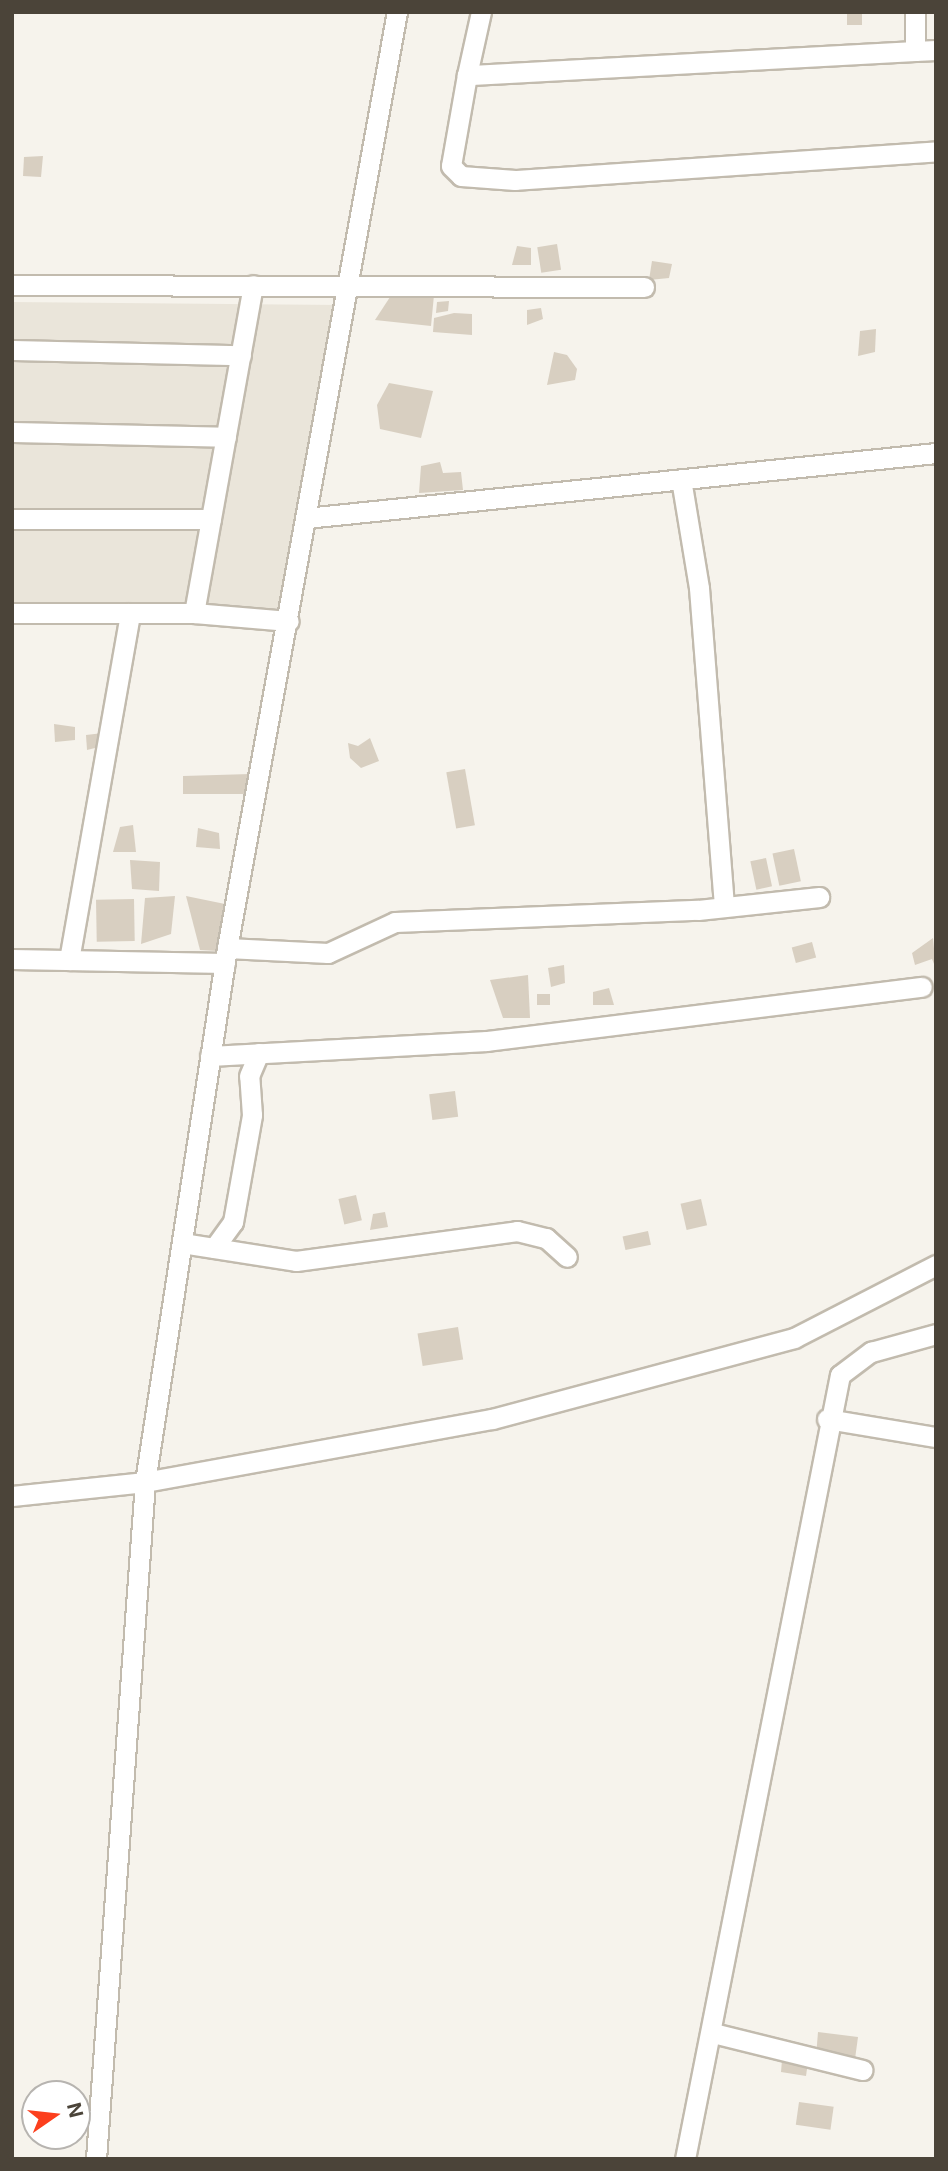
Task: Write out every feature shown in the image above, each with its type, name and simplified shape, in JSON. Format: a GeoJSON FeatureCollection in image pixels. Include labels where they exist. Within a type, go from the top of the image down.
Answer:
{"type":"FeatureCollection","features":[{"type":"Feature","properties":{"kind":"street"},"geometry":{"type":"LineString","coordinates":[[96,2159],[145,1482],[226,956],[289,621],[397,12]]}},
{"type":"Feature","properties":{"kind":"street"},"geometry":{"type":"LineString","coordinates":[[481,12],[450,152],[452,166],[461,176],[515,180],[936,151]]}},
{"type":"Feature","properties":{"kind":"street"},"geometry":{"type":"LineString","coordinates":[[915,12],[915,51]]}},
{"type":"Feature","properties":{"kind":"street"},"geometry":{"type":"LineString","coordinates":[[467,75],[936,50]]}},
{"type":"Feature","properties":{"kind":"street"},"geometry":{"type":"LineString","coordinates":[[12,285],[644,287]]}},
{"type":"Feature","properties":{"kind":"street"},"geometry":{"type":"LineString","coordinates":[[194,613],[253,285]]}},
{"type":"Feature","properties":{"kind":"street"},"geometry":{"type":"LineString","coordinates":[[12,351],[241,355]]}},
{"type":"Feature","properties":{"kind":"street"},"geometry":{"type":"LineString","coordinates":[[12,432],[226,437]]}},
{"type":"Feature","properties":{"kind":"street"},"geometry":{"type":"LineString","coordinates":[[306,518],[936,453]]}},
{"type":"Feature","properties":{"kind":"street"},"geometry":{"type":"LineString","coordinates":[[681,479],[698,577],[724,907]]}},
{"type":"Feature","properties":{"kind":"street"},"geometry":{"type":"LineString","coordinates":[[12,519],[211,519]]}},
{"type":"Feature","properties":{"kind":"street"},"geometry":{"type":"LineString","coordinates":[[12,613],[194,613],[289,621]]}},
{"type":"Feature","properties":{"kind":"street"},"geometry":{"type":"LineString","coordinates":[[69,960],[130,613]]}},
{"type":"Feature","properties":{"kind":"street"},"geometry":{"type":"LineString","coordinates":[[12,959],[328,953],[395,922],[724,907],[818,897]]}},
{"type":"Feature","properties":{"kind":"street"},"geometry":{"type":"LineString","coordinates":[[210,1056],[487,1041],[922,987]]}},
{"type":"Feature","properties":{"kind":"street"},"geometry":{"type":"LineString","coordinates":[[214,1248],[233,1222],[252,1115],[250,1076],[259,1053]]}},
{"type":"Feature","properties":{"kind":"street"},"geometry":{"type":"LineString","coordinates":[[182,1242],[296,1261],[517,1231],[546,1238],[567,1257]]}},
{"type":"Feature","properties":{"kind":"street"},"geometry":{"type":"LineString","coordinates":[[12,1496],[145,1482],[492,1419],[794,1338],[936,1265]]}},
{"type":"Feature","properties":{"kind":"street"},"geometry":{"type":"LineString","coordinates":[[685,2159],[713,2033],[827,1419],[840,1375],[851,1362],[936,1334]]}},
{"type":"Feature","properties":{"kind":"street"},"geometry":{"type":"LineString","coordinates":[[827,1419],[936,1437]]}},
{"type":"Feature","properties":{"kind":"street"},"geometry":{"type":"LineString","coordinates":[[713,2033],[862,2070]]}},
{"type":"Feature","properties":{"kind":"shaded area"},"geometry":{"type":"Polygon","coordinates":[[[12,302],[341,305],[287,608],[12,615],[12,302]]]}},
{"type":"Feature","properties":{"kind":"building"},"geometry":{"type":"Polygon","coordinates":[[[847,12],[862,12],[862,25],[847,25],[847,12]]]}},
{"type":"Feature","properties":{"kind":"building"},"geometry":{"type":"Polygon","coordinates":[[[43,156],[41,177],[23,176],[24,157],[43,156]]]}},
{"type":"Feature","properties":{"kind":"building"},"geometry":{"type":"Polygon","coordinates":[[[557,244],[561,270],[541,273],[537,247],[557,244]]]}},
{"type":"Feature","properties":{"kind":"building"},"geometry":{"type":"Polygon","coordinates":[[[517,246],[531,248],[531,265],[512,265],[517,246]]]}},
{"type":"Feature","properties":{"kind":"building"},"geometry":{"type":"Polygon","coordinates":[[[652,261],[672,264],[669,278],[649,280],[652,261]]]}},
{"type":"Feature","properties":{"kind":"building"},"geometry":{"type":"Polygon","coordinates":[[[392,294],[434,295],[431,326],[375,320],[392,294]]]}},
{"type":"Feature","properties":{"kind":"building"},"geometry":{"type":"Polygon","coordinates":[[[449,301],[448,311],[436,313],[437,302],[449,301]]]}},
{"type":"Feature","properties":{"kind":"building"},"geometry":{"type":"Polygon","coordinates":[[[541,308],[543,319],[527,325],[527,310],[541,308]]]}},
{"type":"Feature","properties":{"kind":"building"},"geometry":{"type":"Polygon","coordinates":[[[454,313],[472,314],[472,335],[433,332],[434,318],[454,313]]]}},
{"type":"Feature","properties":{"kind":"building"},"geometry":{"type":"Polygon","coordinates":[[[876,329],[875,352],[858,356],[860,331],[876,329]]]}},
{"type":"Feature","properties":{"kind":"building"},"geometry":{"type":"Polygon","coordinates":[[[554,352],[567,355],[577,369],[575,380],[547,385],[554,352]]]}},
{"type":"Feature","properties":{"kind":"building"},"geometry":{"type":"Polygon","coordinates":[[[389,383],[433,391],[421,438],[380,429],[377,405],[389,383]]]}},
{"type":"Feature","properties":{"kind":"building"},"geometry":{"type":"Polygon","coordinates":[[[440,462],[443,473],[461,472],[463,490],[419,493],[421,466],[440,462]]]}},
{"type":"Feature","properties":{"kind":"building"},"geometry":{"type":"Polygon","coordinates":[[[54,724],[75,727],[75,740],[55,742],[54,724]]]}},
{"type":"Feature","properties":{"kind":"building"},"geometry":{"type":"Polygon","coordinates":[[[103,733],[103,746],[87,750],[86,735],[103,733]]]}},
{"type":"Feature","properties":{"kind":"building"},"geometry":{"type":"Polygon","coordinates":[[[370,738],[379,761],[361,768],[350,758],[348,743],[358,746],[370,738]]]}},
{"type":"Feature","properties":{"kind":"building"},"geometry":{"type":"Polygon","coordinates":[[[465,769],[475,825],[456,828],[446,772],[465,769]]]}},
{"type":"Feature","properties":{"kind":"building"},"geometry":{"type":"Polygon","coordinates":[[[250,774],[247,794],[183,794],[183,776],[250,774]]]}},
{"type":"Feature","properties":{"kind":"building"},"geometry":{"type":"Polygon","coordinates":[[[133,825],[136,852],[113,852],[120,827],[133,825]]]}},
{"type":"Feature","properties":{"kind":"building"},"geometry":{"type":"Polygon","coordinates":[[[198,828],[219,833],[220,849],[196,847],[198,828]]]}},
{"type":"Feature","properties":{"kind":"building"},"geometry":{"type":"Polygon","coordinates":[[[794,849],[801,881],[779,886],[772,854],[794,849]]]}},
{"type":"Feature","properties":{"kind":"building"},"geometry":{"type":"Polygon","coordinates":[[[766,858],[772,886],[756,890],[750,861],[766,858]]]}},
{"type":"Feature","properties":{"kind":"building"},"geometry":{"type":"Polygon","coordinates":[[[130,860],[160,862],[159,891],[132,889],[130,860]]]}},
{"type":"Feature","properties":{"kind":"building"},"geometry":{"type":"Polygon","coordinates":[[[175,896],[171,934],[141,944],[145,898],[175,896]]]}},
{"type":"Feature","properties":{"kind":"building"},"geometry":{"type":"Polygon","coordinates":[[[186,896],[225,904],[218,951],[200,950],[186,896]]]}},
{"type":"Feature","properties":{"kind":"building"},"geometry":{"type":"Polygon","coordinates":[[[134,899],[135,941],[97,942],[96,900],[134,899]]]}},
{"type":"Feature","properties":{"kind":"building"},"geometry":{"type":"Polygon","coordinates":[[[933,938],[936,969],[932,959],[915,965],[912,953],[933,938]]]}},
{"type":"Feature","properties":{"kind":"building"},"geometry":{"type":"Polygon","coordinates":[[[812,942],[816,957],[796,963],[792,947],[812,942]]]}},
{"type":"Feature","properties":{"kind":"building"},"geometry":{"type":"Polygon","coordinates":[[[564,965],[565,983],[551,987],[548,968],[564,965]]]}},
{"type":"Feature","properties":{"kind":"building"},"geometry":{"type":"Polygon","coordinates":[[[528,975],[530,1018],[503,1018],[490,980],[528,975]]]}},
{"type":"Feature","properties":{"kind":"building"},"geometry":{"type":"Polygon","coordinates":[[[609,988],[614,1005],[593,1005],[593,992],[609,988]]]}},
{"type":"Feature","properties":{"kind":"building"},"geometry":{"type":"Polygon","coordinates":[[[537,994],[550,994],[550,1005],[537,1005],[537,994]]]}},
{"type":"Feature","properties":{"kind":"building"},"geometry":{"type":"Polygon","coordinates":[[[455,1091],[458,1117],[432,1120],[429,1094],[455,1091]]]}},
{"type":"Feature","properties":{"kind":"building"},"geometry":{"type":"Polygon","coordinates":[[[356,1195],[362,1220],[344,1224],[338,1199],[356,1195]]]}},
{"type":"Feature","properties":{"kind":"building"},"geometry":{"type":"Polygon","coordinates":[[[701,1199],[707,1225],[687,1230],[681,1204],[701,1199]]]}},
{"type":"Feature","properties":{"kind":"building"},"geometry":{"type":"Polygon","coordinates":[[[385,1212],[388,1227],[370,1230],[373,1214],[385,1212]]]}},
{"type":"Feature","properties":{"kind":"building"},"geometry":{"type":"Polygon","coordinates":[[[648,1231],[651,1245],[625,1250],[623,1236],[648,1231]]]}},
{"type":"Feature","properties":{"kind":"building"},"geometry":{"type":"Polygon","coordinates":[[[458,1327],[463,1360],[423,1366],[418,1333],[458,1327]]]}},
{"type":"Feature","properties":{"kind":"building"},"geometry":{"type":"Polygon","coordinates":[[[818,2032],[858,2037],[855,2059],[816,2057],[818,2032]]]}},
{"type":"Feature","properties":{"kind":"building"},"geometry":{"type":"Polygon","coordinates":[[[782,2060],[808,2062],[806,2076],[781,2072],[782,2060]]]}},
{"type":"Feature","properties":{"kind":"building"},"geometry":{"type":"Polygon","coordinates":[[[799,2102],[834,2107],[830,2130],[796,2125],[799,2102]]]}}]}
